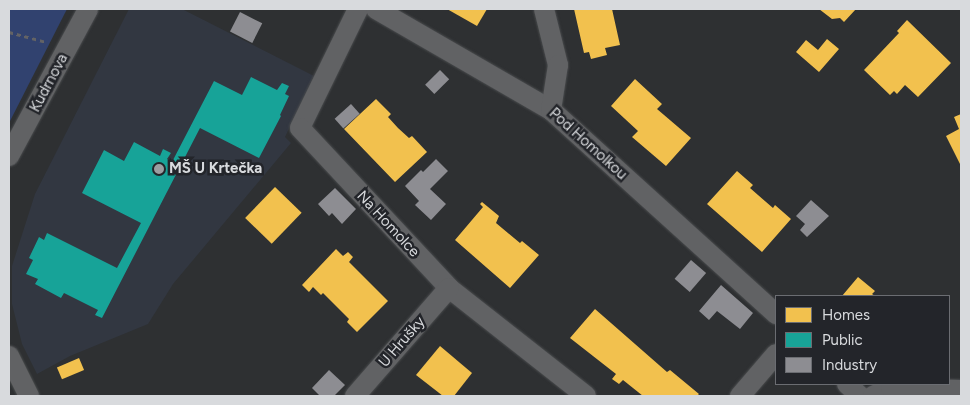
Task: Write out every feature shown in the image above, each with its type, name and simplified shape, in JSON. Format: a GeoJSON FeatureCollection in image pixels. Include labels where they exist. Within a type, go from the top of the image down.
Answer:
{"type":"FeatureCollection","features":[{"type":"Feature","properties":{"kind":"street","name":"Kudrnova"},"geometry":{"type":"LineString","coordinates":[[9,156],[88,9]]}},
{"type":"Feature","properties":{"kind":"street","name":"Na Homolce"},"geometry":{"type":"LineString","coordinates":[[358,9],[300,128],[449,288],[586,396]]}},
{"type":"Feature","properties":{"kind":"street","name":"Pod Homolkou"},"geometry":{"type":"LineString","coordinates":[[376,9],[551,110],[775,313]]}},
{"type":"Feature","properties":{"kind":"street"},"geometry":{"type":"LineString","coordinates":[[544,9],[558,65],[551,110]]}},
{"type":"Feature","properties":{"kind":"street","name":"U Hrušky"},"geometry":{"type":"LineString","coordinates":[[355,396],[449,288]]}},
{"type":"Feature","properties":{"kind":"street"},"geometry":{"type":"LineString","coordinates":[[740,396],[775,355]]}},
{"type":"Feature","properties":{"kind":"street"},"geometry":{"type":"LineString","coordinates":[[9,356],[29,396]]}},
{"type":"Feature","properties":{"kind":"street"},"geometry":{"type":"LineString","coordinates":[[849,385],[860,396]]}},
{"type":"Feature","properties":{"kind":"street"},"geometry":{"type":"LineString","coordinates":[[873,396],[891,388],[961,390]]}},
{"type":"Feature","properties":{"kind":"path"},"geometry":{"type":"LineString","coordinates":[[9,32],[68,47]]}},
{"type":"Feature","properties":{"kind":"shaded area"},"geometry":{"type":"Polygon","coordinates":[[[9,9],[67,9],[9,123],[9,9]]]}},
{"type":"Feature","properties":{"kind":"shaded area","name":"MŠ U Krtečka"},"geometry":{"type":"Polygon","coordinates":[[[129,9],[182,9],[314,76],[285,137],[291,143],[173,284],[148,324],[70,356],[37,374],[22,344],[12,304],[12,266],[35,194],[129,9]]]}},
{"type":"Feature","properties":{"kind":"building: Homes"},"geometry":{"type":"Polygon","coordinates":[[[447,9],[487,9],[477,26],[447,9]]]}},
{"type":"Feature","properties":{"kind":"building: Homes"},"geometry":{"type":"Polygon","coordinates":[[[574,9],[612,9],[620,45],[605,48],[607,55],[591,59],[589,52],[584,53],[574,9]]]}},
{"type":"Feature","properties":{"kind":"building: Homes"},"geometry":{"type":"Polygon","coordinates":[[[819,9],[856,9],[844,22],[840,18],[832,19],[819,9]]]}},
{"type":"Feature","properties":{"kind":"building: Homes"},"geometry":{"type":"Polygon","coordinates":[[[907,20],[951,63],[918,97],[905,85],[897,94],[894,91],[890,95],[864,70],[899,33],[897,31],[907,20]]]}},
{"type":"Feature","properties":{"kind":"building: Homes"},"geometry":{"type":"Polygon","coordinates":[[[827,39],[839,49],[819,72],[796,52],[806,40],[818,50],[827,39]]]}},
{"type":"Feature","properties":{"kind":"building: Homes"},"geometry":{"type":"Polygon","coordinates":[[[635,79],[662,104],[657,109],[691,138],[666,166],[632,137],[638,131],[611,106],[635,79]]]}},
{"type":"Feature","properties":{"kind":"building: Homes"},"geometry":{"type":"Polygon","coordinates":[[[376,99],[391,114],[388,117],[398,128],[409,138],[412,136],[427,152],[395,182],[344,129],[376,99]]]}},
{"type":"Feature","properties":{"kind":"building: Homes"},"geometry":{"type":"Polygon","coordinates":[[[961,114],[961,166],[946,136],[959,129],[954,117],[961,114]]]}},
{"type":"Feature","properties":{"kind":"building: Homes"},"geometry":{"type":"Polygon","coordinates":[[[737,171],[753,185],[750,188],[773,208],[775,205],[791,219],[762,252],[707,204],[737,171]]]}},
{"type":"Feature","properties":{"kind":"building: Homes"},"geometry":{"type":"Polygon","coordinates":[[[275,187],[302,213],[272,244],[245,218],[275,187]]]}},
{"type":"Feature","properties":{"kind":"building: Homes"},"geometry":{"type":"Polygon","coordinates":[[[482,202],[499,216],[496,223],[520,243],[522,241],[539,255],[510,288],[455,240],[483,207],[480,204],[482,202]]]}},
{"type":"Feature","properties":{"kind":"building: Homes"},"geometry":{"type":"Polygon","coordinates":[[[336,249],[343,256],[348,252],[353,257],[349,262],[388,301],[357,332],[347,322],[349,319],[323,293],[321,295],[313,287],[309,292],[302,285],[336,249]]]}},
{"type":"Feature","properties":{"kind":"building: Homes"},"geometry":{"type":"Polygon","coordinates":[[[858,277],[875,291],[872,294],[874,295],[843,295],[858,277]]]}},
{"type":"Feature","properties":{"kind":"building: Homes"},"geometry":{"type":"Polygon","coordinates":[[[595,309],[667,372],[670,370],[699,394],[697,396],[643,396],[623,380],[619,384],[612,379],[616,374],[570,338],[595,309]]]}},
{"type":"Feature","properties":{"kind":"building: Homes"},"geometry":{"type":"Polygon","coordinates":[[[440,346],[472,373],[454,396],[443,396],[416,375],[440,346]]]}},
{"type":"Feature","properties":{"kind":"building: Homes"},"geometry":{"type":"Polygon","coordinates":[[[79,358],[84,370],[62,379],[57,367],[79,358]]]}},
{"type":"Feature","properties":{"kind":"building: Public"},"geometry":{"type":"Polygon","coordinates":[[[251,77],[277,90],[282,83],[289,86],[285,94],[289,96],[281,116],[259,158],[200,128],[102,318],[95,315],[98,310],[64,293],[61,298],[35,284],[38,279],[26,274],[33,260],[29,258],[39,237],[44,240],[47,233],[117,268],[141,223],[82,193],[104,150],[124,161],[134,142],[160,156],[163,149],[171,153],[167,159],[172,162],[214,81],[242,95],[251,77]]]}},
{"type":"Feature","properties":{"kind":"building: Industry"},"geometry":{"type":"Polygon","coordinates":[[[240,12],[262,23],[252,43],[230,32],[240,12]]]}},
{"type":"Feature","properties":{"kind":"building: Industry"},"geometry":{"type":"Polygon","coordinates":[[[440,70],[449,79],[434,94],[425,85],[440,70]]]}},
{"type":"Feature","properties":{"kind":"building: Industry"},"geometry":{"type":"Polygon","coordinates":[[[351,104],[360,114],[343,128],[335,119],[351,104]]]}},
{"type":"Feature","properties":{"kind":"building: Industry"},"geometry":{"type":"Polygon","coordinates":[[[436,159],[448,171],[430,189],[446,204],[431,220],[415,205],[419,201],[405,186],[421,170],[423,172],[436,159]]]}},
{"type":"Feature","properties":{"kind":"building: Industry"},"geometry":{"type":"Polygon","coordinates":[[[335,188],[356,209],[342,224],[332,213],[329,216],[318,204],[335,188]]]}},
{"type":"Feature","properties":{"kind":"building: Industry"},"geometry":{"type":"Polygon","coordinates":[[[811,200],[829,216],[807,237],[800,230],[805,224],[796,216],[811,200]]]}},
{"type":"Feature","properties":{"kind":"building: Industry"},"geometry":{"type":"Polygon","coordinates":[[[691,260],[706,273],[690,292],[675,279],[691,260]]]}},
{"type":"Feature","properties":{"kind":"building: Industry"},"geometry":{"type":"Polygon","coordinates":[[[721,285],[753,313],[740,329],[717,311],[709,320],[699,311],[721,285]]]}},
{"type":"Feature","properties":{"kind":"building: Industry"},"geometry":{"type":"Polygon","coordinates":[[[329,370],[345,385],[334,396],[320,396],[312,388],[329,370]]]}},
{"type":"Feature","properties":{"kind":"place","name":"MŠ U Krtečka"},"geometry":{"type":"Point","coordinates":[159,169]}}]}
